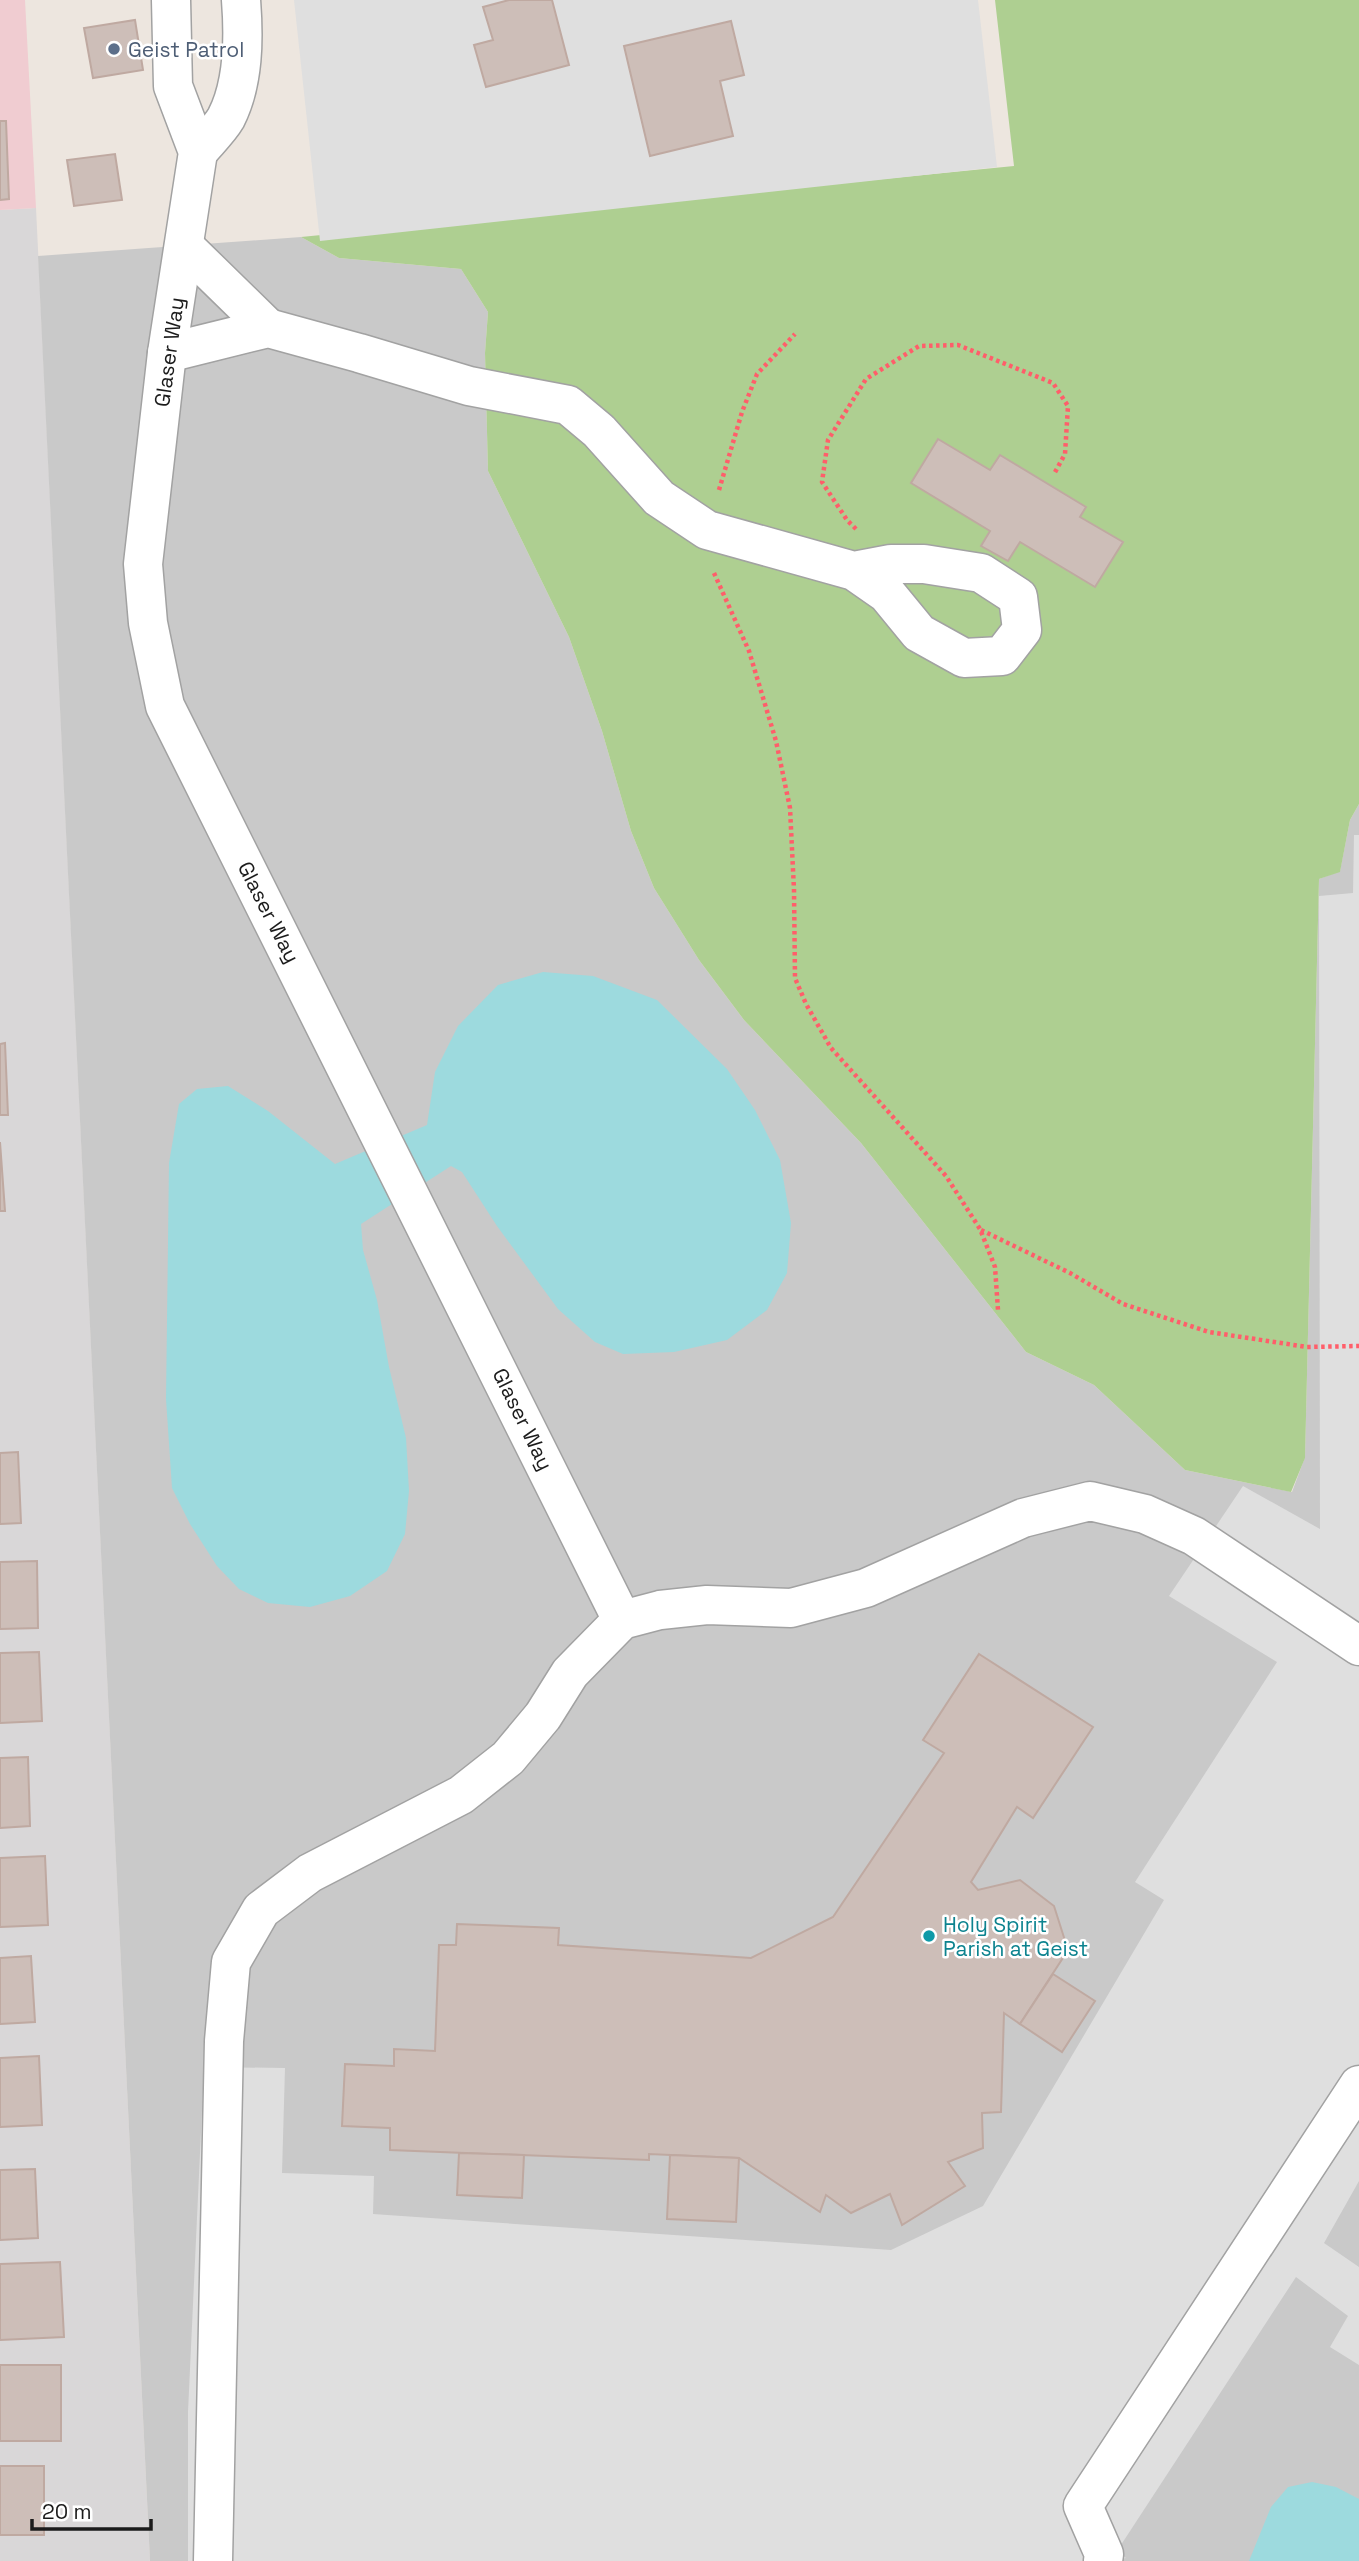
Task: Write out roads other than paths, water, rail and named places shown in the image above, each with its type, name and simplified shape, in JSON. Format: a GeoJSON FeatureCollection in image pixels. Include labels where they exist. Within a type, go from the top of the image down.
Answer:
{"type":"FeatureCollection","features":[{"type":"Feature","properties":{"kind":"street","name":"Glaser Way"},"geometry":{"type":"LineString","coordinates":[[171,0],[173,86],[198,152],[167,354],[143,564],[148,623],[165,706],[622,1620]]}},
{"type":"Feature","properties":{"kind":"street"},"geometry":{"type":"LineString","coordinates":[[198,152],[225,119],[237,85],[243,26],[241,0]]}},
{"type":"Feature","properties":{"kind":"street"},"geometry":{"type":"LineString","coordinates":[[184,246],[268,328],[469,386],[568,405],[599,431],[660,498],[707,530],[854,571],[887,594],[919,633],[964,658],[1002,656],[1022,630],[1018,597],[981,573],[924,564],[891,564],[854,571]]}},
{"type":"Feature","properties":{"kind":"street"},"geometry":{"type":"LineString","coordinates":[[167,354],[268,328]]}},
{"type":"Feature","properties":{"kind":"street"},"geometry":{"type":"LineString","coordinates":[[213,2561],[224,2041],[231,1962],[261,1910],[310,1873],[461,1795],[508,1759],[542,1716],[570,1673],[622,1620],[660,1610],[707,1605],[791,1608],[866,1588],[1023,1518],[1090,1501],[1145,1514],[1195,1536],[1359,1646]]}},
{"type":"Feature","properties":{"kind":"street"},"geometry":{"type":"LineString","coordinates":[[1103,2561],[1104,2554],[1083,2506],[1359,2085]]}},
{"type":"Feature","properties":{"kind":"water"},"geometry":{"type":"Polygon","coordinates":[[[543,972],[593,976],[657,1000],[727,1069],[755,1110],[780,1160],[791,1223],[787,1273],[767,1310],[727,1340],[674,1352],[623,1354],[595,1342],[558,1309],[497,1226],[462,1172],[451,1166],[361,1224],[363,1250],[377,1300],[406,1438],[409,1491],[405,1534],[387,1571],[350,1596],[310,1607],[268,1603],[239,1589],[217,1566],[190,1524],[172,1488],[166,1399],[169,1163],[179,1104],[197,1089],[228,1086],[268,1111],[335,1164],[427,1125],[435,1072],[458,1026],[498,985],[543,972]]]}},
{"type":"Feature","properties":{"kind":"water"},"geometry":{"type":"Polygon","coordinates":[[[1312,2482],[1336,2487],[1359,2499],[1359,2561],[1249,2561],[1271,2507],[1288,2487],[1312,2482]]]}},
{"type":"Feature","properties":{"kind":"place","name":"Geist Patrol"},"geometry":{"type":"Point","coordinates":[114,49]}},
{"type":"Feature","properties":{"kind":"place","name":"Holy Spirit Parish at Geist"},"geometry":{"type":"Point","coordinates":[929,1936]}}]}
